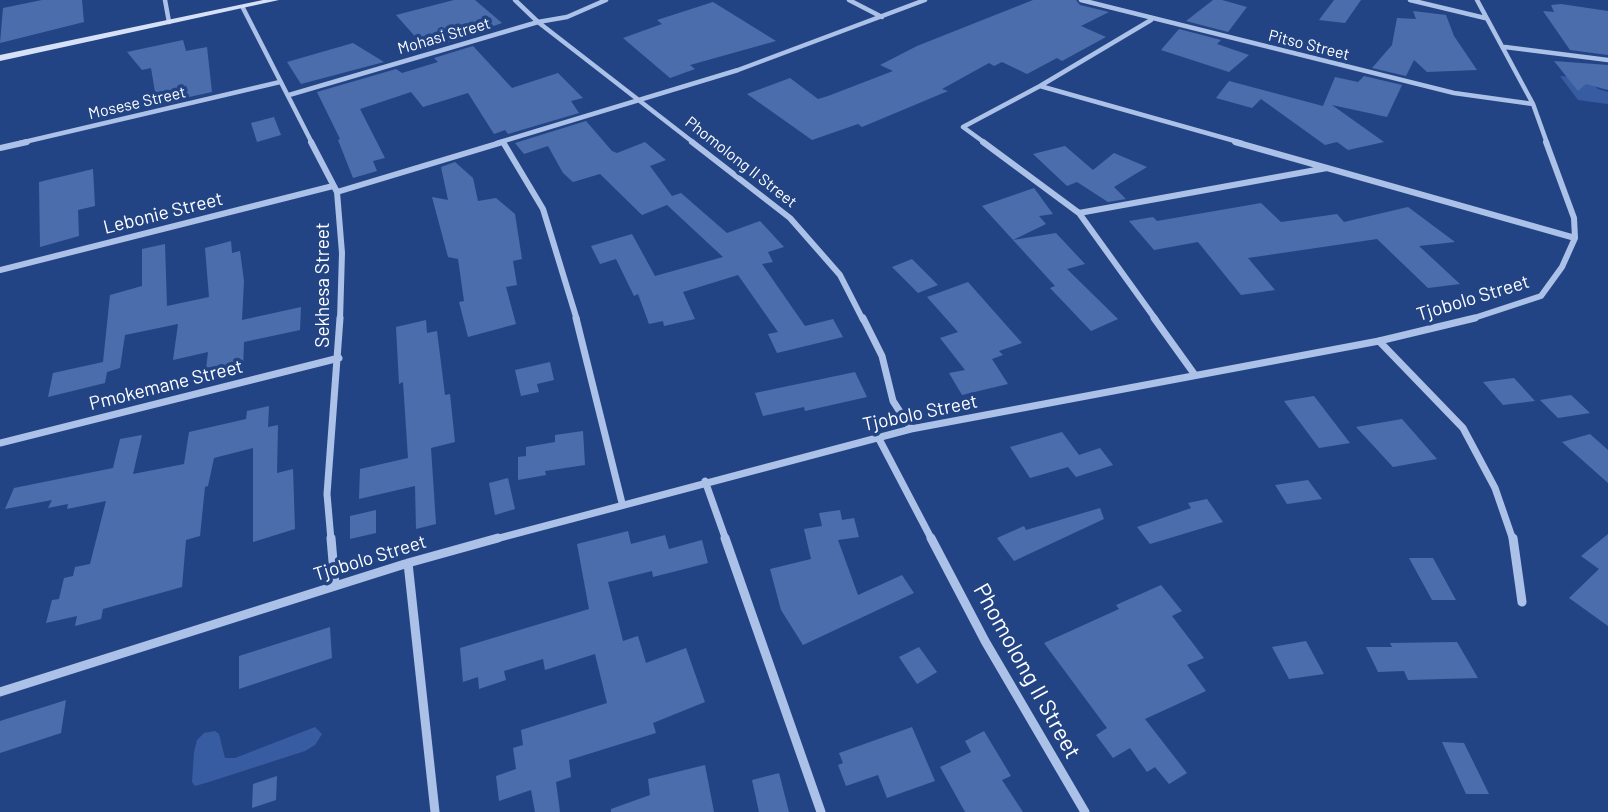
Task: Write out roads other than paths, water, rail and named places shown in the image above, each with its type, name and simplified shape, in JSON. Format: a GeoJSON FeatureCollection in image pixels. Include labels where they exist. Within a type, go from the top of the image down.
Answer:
{"type":"FeatureCollection","features":[{"type":"Feature","properties":{"kind":"street"},"geometry":{"type":"LineString","coordinates":[[165,0],[169,22]]}},
{"type":"Feature","properties":{"kind":"street"},"geometry":{"type":"LineString","coordinates":[[0,58],[275,0]]}},
{"type":"Feature","properties":{"kind":"street","name":"Phomolong II Street"},"geometry":{"type":"LineString","coordinates":[[515,0],[538,22],[790,218],[841,275],[882,355],[893,401],[911,429]]}},
{"type":"Feature","properties":{"kind":"street","name":"Mohasi Street"},"geometry":{"type":"LineString","coordinates":[[289,95],[538,22],[567,17],[606,0]]}},
{"type":"Feature","properties":{"kind":"street"},"geometry":{"type":"LineString","coordinates":[[849,0],[882,17]]}},
{"type":"Feature","properties":{"kind":"street","name":"Lebonie Street"},"geometry":{"type":"LineString","coordinates":[[0,270],[335,189],[503,142],[738,70],[925,0]]}},
{"type":"Feature","properties":{"kind":"street","name":"Pitso Street"},"geometry":{"type":"LineString","coordinates":[[1081,0],[1151,20],[1454,93],[1532,104]]}},
{"type":"Feature","properties":{"kind":"street"},"geometry":{"type":"LineString","coordinates":[[1410,0],[1485,18]]}},
{"type":"Feature","properties":{"kind":"street"},"geometry":{"type":"LineString","coordinates":[[1040,86],[1576,238],[1574,218],[1532,104],[1506,47],[1485,18],[1477,0]]}},
{"type":"Feature","properties":{"kind":"street","name":"Sekhesa Street"},"geometry":{"type":"LineString","coordinates":[[243,8],[335,189],[342,253],[339,358],[327,494],[335,585]]}},
{"type":"Feature","properties":{"kind":"street"},"geometry":{"type":"LineString","coordinates":[[1151,20],[1040,86],[963,127],[1079,214],[1195,375]]}},
{"type":"Feature","properties":{"kind":"street"},"geometry":{"type":"LineString","coordinates":[[1506,47],[1608,60]]}},
{"type":"Feature","properties":{"kind":"street","name":"Mosese Street"},"geometry":{"type":"LineString","coordinates":[[0,149],[280,82]]}},
{"type":"Feature","properties":{"kind":"street"},"geometry":{"type":"LineString","coordinates":[[503,142],[546,218],[589,362],[622,503]]}},
{"type":"Feature","properties":{"kind":"street"},"geometry":{"type":"LineString","coordinates":[[1079,214],[1331,167]]}},
{"type":"Feature","properties":{"kind":"street","name":"Tjobolo Street"},"geometry":{"type":"LineString","coordinates":[[0,692],[408,563],[622,503],[878,437],[1379,341],[1477,318],[1541,296],[1562,267],[1576,238]]}},
{"type":"Feature","properties":{"kind":"street"},"geometry":{"type":"LineString","coordinates":[[1379,341],[1463,428],[1495,488],[1514,542],[1522,602]]}},
{"type":"Feature","properties":{"kind":"street","name":"Pmokemane Street"},"geometry":{"type":"LineString","coordinates":[[0,443],[339,358]]}},
{"type":"Feature","properties":{"kind":"street","name":"Phomolong II Street"},"geometry":{"type":"LineString","coordinates":[[878,437],[985,641],[1085,812]]}},
{"type":"Feature","properties":{"kind":"street"},"geometry":{"type":"LineString","coordinates":[[705,481],[821,812]]}},
{"type":"Feature","properties":{"kind":"street"},"geometry":{"type":"LineString","coordinates":[[408,563],[435,812]]}}]}
